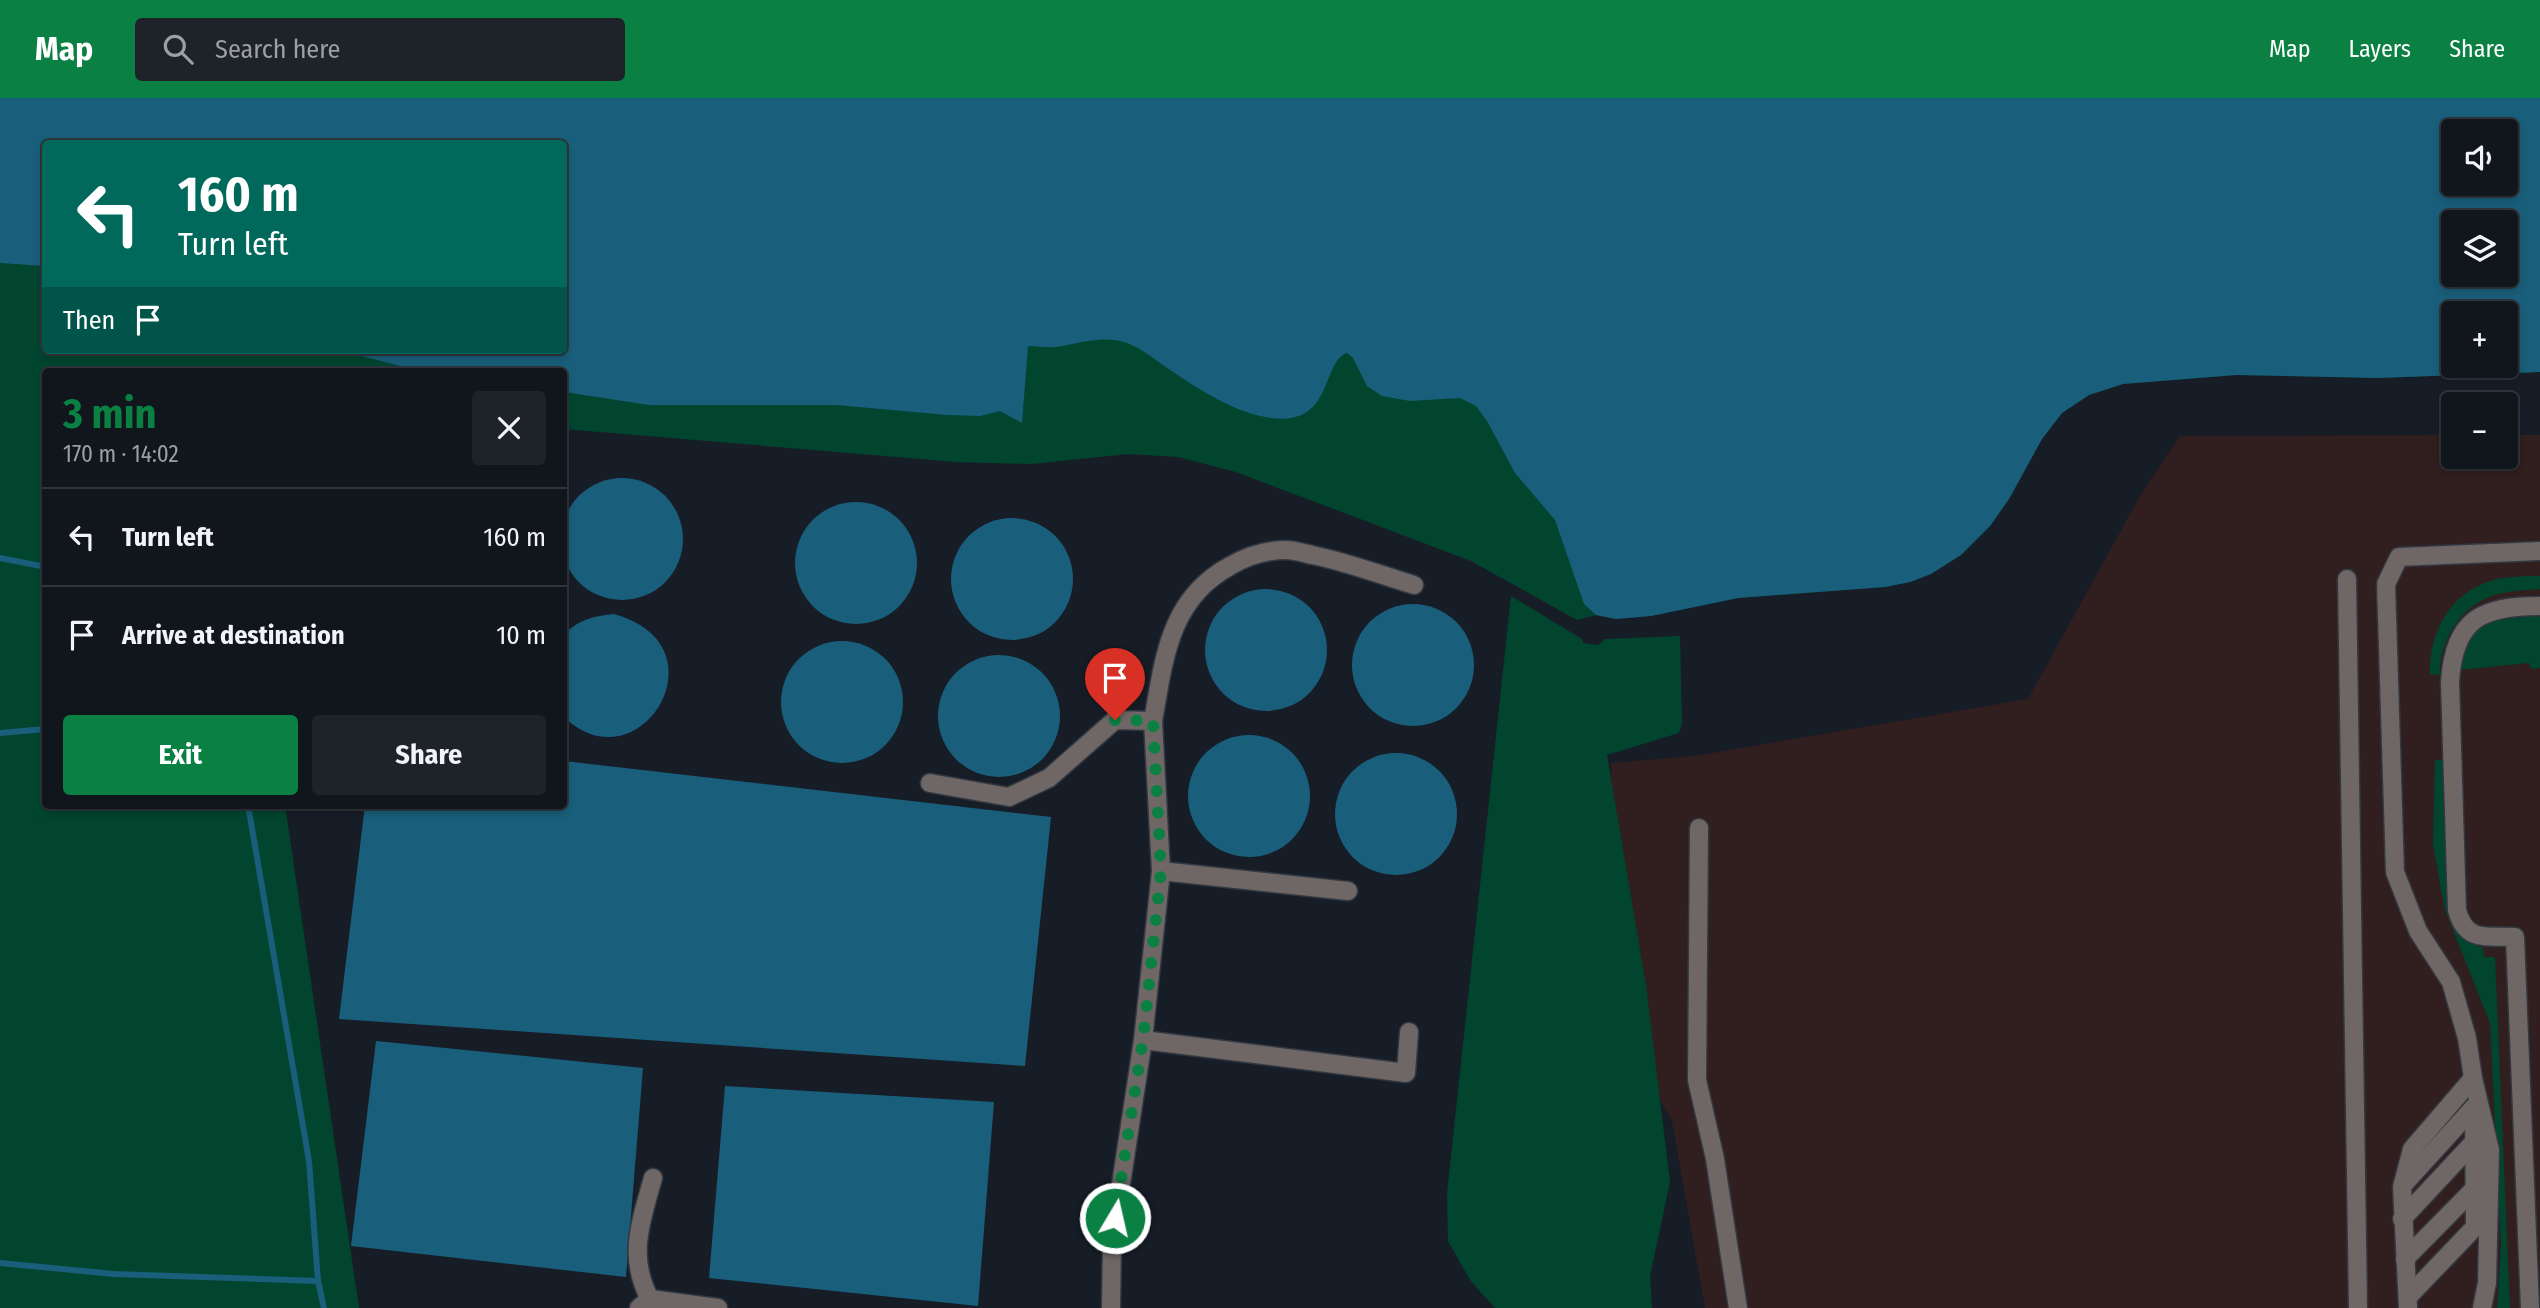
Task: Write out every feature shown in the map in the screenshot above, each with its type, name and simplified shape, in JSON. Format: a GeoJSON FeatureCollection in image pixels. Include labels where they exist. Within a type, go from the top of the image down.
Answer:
{"type":"FeatureCollection","features":[{"type":"Feature","properties":{"kind":"lane"},"geometry":{"type":"LineString","coordinates":[[1111,1308],[1112,1243],[1143,1040],[1161,871],[1153,721],[1166,649],[1180,614],[1211,576],[1249,555],[1287,550],[1327,558],[1414,585]]}},
{"type":"Feature","properties":{"kind":"lane"},"geometry":{"type":"LineString","coordinates":[[2482,1308],[2487,1283],[2490,1150],[2467,1038],[2451,982],[2418,931],[2395,872],[2386,584],[2399,557],[2540,551]]}},
{"type":"Feature","properties":{"kind":"lane"},"geometry":{"type":"LineString","coordinates":[[2347,579],[2358,1308]]}},
{"type":"Feature","properties":{"kind":"lane"},"geometry":{"type":"LineString","coordinates":[[2530,1308],[2515,937],[2479,937],[2465,927],[2457,910],[2450,682],[2451,658],[2457,642],[2473,621],[2496,609],[2540,606]]}},
{"type":"Feature","properties":{"kind":"lane"},"geometry":{"type":"LineString","coordinates":[[930,783],[1009,797],[1049,778],[1115,720],[1153,721]]}},
{"type":"Feature","properties":{"kind":"lane"},"geometry":{"type":"LineString","coordinates":[[1699,828],[1697,1080],[1715,1159],[1738,1308]]}},
{"type":"Feature","properties":{"kind":"lane"},"geometry":{"type":"LineString","coordinates":[[1161,871],[1348,891]]}},
{"type":"Feature","properties":{"kind":"lane"},"geometry":{"type":"LineString","coordinates":[[1143,1040],[1406,1073],[1409,1031]]}},
{"type":"Feature","properties":{"kind":"lane"},"geometry":{"type":"LineString","coordinates":[[2408,1302],[2475,1227],[2473,1077]]}},
{"type":"Feature","properties":{"kind":"lane"},"geometry":{"type":"LineString","coordinates":[[2408,1302],[2402,1186],[2412,1149],[2473,1077]]}},
{"type":"Feature","properties":{"kind":"lane"},"geometry":{"type":"LineString","coordinates":[[2402,1186],[2474,1107]]}},
{"type":"Feature","properties":{"kind":"lane"},"geometry":{"type":"LineString","coordinates":[[2402,1219],[2474,1142]]}},
{"type":"Feature","properties":{"kind":"lane"},"geometry":{"type":"LineString","coordinates":[[653,1178],[636,1248],[644,1304],[718,1308]]}},
{"type":"Feature","properties":{"kind":"lane"},"geometry":{"type":"LineString","coordinates":[[2405,1259],[2474,1188]]}},
{"type":"Feature","properties":{"kind":"shaded area"},"geometry":{"type":"Polygon","coordinates":[[[2441,435],[2441,469],[2518,469],[2518,435],[2540,435],[2540,1308],[1705,1308],[1672,1121],[1614,1014],[1611,763],[1695,756],[2028,699],[2140,496],[2180,436],[2441,435]]]}},
{"type":"Feature","properties":{"kind":"green space"},"geometry":{"type":"Polygon","coordinates":[[[0,165],[42,168],[42,354],[567,354],[567,350],[2441,276],[2441,287],[2510,287],[2515,301],[2441,301],[2441,376],[2378,378],[2236,375],[2123,384],[2089,395],[2062,413],[2042,439],[2009,499],[1990,526],[1961,555],[1931,574],[1910,582],[1885,587],[1738,598],[1651,616],[1616,619],[1596,615],[1577,620],[1471,561],[1236,472],[1178,457],[1129,454],[1031,464],[956,462],[567,429],[567,368],[42,368],[42,809],[286,809],[359,1308],[0,1308],[0,165]]]}},
{"type":"Feature","properties":{"kind":"green space"},"geometry":{"type":"Polygon","coordinates":[[[2518,309],[2540,372],[2518,373],[2518,309]]]}},
{"type":"Feature","properties":{"kind":"green space"},"geometry":{"type":"Polygon","coordinates":[[[2540,576],[2540,589],[2497,594],[2469,609],[2447,639],[2440,675],[2430,674],[2433,643],[2445,616],[2454,604],[2478,586],[2493,580],[2540,576]]]}},
{"type":"Feature","properties":{"kind":"green space"},"geometry":{"type":"Polygon","coordinates":[[[1511,596],[1582,639],[1583,643],[1598,645],[1605,639],[1680,636],[1682,723],[1679,733],[1607,755],[1646,985],[1670,1182],[1650,1276],[1652,1308],[1495,1308],[1470,1280],[1448,1241],[1447,1194],[1511,596]]]}},
{"type":"Feature","properties":{"kind":"green space"},"geometry":{"type":"Polygon","coordinates":[[[2540,616],[2540,668],[2531,669],[2529,663],[2459,670],[2469,641],[2486,625],[2510,618],[2540,616]]]}},
{"type":"Feature","properties":{"kind":"green space"},"geometry":{"type":"Polygon","coordinates":[[[2435,760],[2443,760],[2447,907],[2460,935],[2483,947],[2484,957],[2495,957],[2510,1308],[2497,1308],[2501,1246],[2490,1023],[2445,910],[2433,845],[2435,760]]]}},
{"type":"Feature","properties":{"kind":"water"},"geometry":{"type":"Polygon","coordinates":[[[0,98],[2540,98],[2540,372],[2518,373],[2518,301],[2441,301],[2441,376],[2378,378],[2236,375],[2123,384],[2089,395],[2062,413],[2042,439],[2009,499],[1990,526],[1961,555],[1931,574],[1885,587],[1738,598],[1651,616],[1616,619],[1596,615],[1584,604],[1555,520],[1515,473],[1476,406],[1460,398],[1410,401],[1382,396],[1367,386],[1353,358],[1347,353],[1334,366],[1313,406],[1304,414],[1276,419],[1227,404],[1196,387],[1142,350],[1116,340],[1055,347],[1028,346],[1022,423],[1000,411],[980,416],[836,405],[649,405],[567,392],[567,368],[408,368],[354,354],[567,354],[567,140],[42,140],[42,266],[0,263],[0,98]]]}},
{"type":"Feature","properties":{"kind":"water"},"geometry":{"type":"Polygon","coordinates":[[[610,479],[634,479],[656,489],[672,505],[682,527],[682,551],[672,573],[656,589],[634,599],[610,599],[599,595],[579,582],[567,564],[567,514],[579,496],[610,479]]]}},
{"type":"Feature","properties":{"kind":"water"},"geometry":{"type":"Polygon","coordinates":[[[856,502],[879,507],[899,520],[912,540],[917,563],[912,586],[899,606],[879,619],[856,624],[833,619],[813,606],[800,586],[795,563],[800,540],[813,520],[833,507],[856,502]]]}},
{"type":"Feature","properties":{"kind":"water"},"geometry":{"type":"Polygon","coordinates":[[[1012,518],[1035,523],[1055,536],[1068,556],[1073,579],[1068,602],[1055,622],[1035,635],[1012,640],[989,635],[969,622],[956,602],[951,579],[956,556],[969,536],[989,523],[1012,518]]]}},
{"type":"Feature","properties":{"kind":"water"},"geometry":{"type":"Polygon","coordinates":[[[1266,589],[1289,594],[1309,607],[1322,627],[1327,650],[1322,673],[1309,693],[1289,706],[1266,711],[1243,706],[1223,693],[1210,673],[1205,650],[1210,627],[1223,607],[1243,594],[1266,589]]]}},
{"type":"Feature","properties":{"kind":"water"},"geometry":{"type":"Polygon","coordinates":[[[1413,604],[1436,609],[1456,622],[1469,642],[1474,665],[1469,688],[1456,708],[1436,721],[1413,726],[1390,721],[1370,708],[1357,688],[1352,665],[1357,642],[1370,622],[1390,609],[1413,604]]]}},
{"type":"Feature","properties":{"kind":"water"},"geometry":{"type":"Polygon","coordinates":[[[614,614],[648,631],[665,654],[668,680],[660,705],[643,724],[619,736],[592,735],[567,719],[567,632],[587,619],[614,614]]]}},
{"type":"Feature","properties":{"kind":"water"},"geometry":{"type":"Polygon","coordinates":[[[842,641],[865,646],[885,659],[898,679],[903,702],[898,725],[885,745],[865,758],[842,763],[819,758],[799,745],[786,725],[781,702],[786,679],[799,659],[819,646],[842,641]]]}},
{"type":"Feature","properties":{"kind":"water"},"geometry":{"type":"Polygon","coordinates":[[[999,655],[1022,660],[1042,673],[1055,693],[1060,716],[1055,739],[1042,759],[1022,772],[999,777],[976,772],[956,759],[943,739],[938,716],[943,693],[956,673],[976,660],[999,655]]]}},
{"type":"Feature","properties":{"kind":"water"},"geometry":{"type":"Polygon","coordinates":[[[1249,735],[1272,740],[1292,753],[1305,773],[1310,796],[1305,819],[1292,839],[1272,852],[1249,857],[1226,852],[1206,839],[1193,819],[1188,796],[1193,773],[1206,753],[1226,740],[1249,735]]]}},
{"type":"Feature","properties":{"kind":"water"},"geometry":{"type":"Polygon","coordinates":[[[1396,753],[1419,758],[1439,771],[1452,791],[1457,814],[1452,837],[1439,857],[1419,870],[1396,875],[1373,870],[1353,857],[1340,837],[1335,814],[1340,791],[1353,771],[1373,758],[1396,753]]]}},
{"type":"Feature","properties":{"kind":"water"},"geometry":{"type":"Polygon","coordinates":[[[567,761],[1051,817],[1025,1066],[339,1019],[365,809],[567,809],[567,761]]]}},
{"type":"Feature","properties":{"kind":"water"},"geometry":{"type":"Polygon","coordinates":[[[376,1041],[643,1068],[626,1277],[351,1246],[376,1041]]]}},
{"type":"Feature","properties":{"kind":"water"},"geometry":{"type":"Polygon","coordinates":[[[725,1086],[994,1102],[978,1306],[709,1278],[725,1086]]]}},
{"type":"Feature","properties":{"kind":"waterway"},"geometry":{"type":"LineString","coordinates":[[0,558],[42,566]]}},
{"type":"Feature","properties":{"kind":"waterway"},"geometry":{"type":"LineString","coordinates":[[0,733],[42,729]]}},
{"type":"Feature","properties":{"kind":"waterway"},"geometry":{"type":"LineString","coordinates":[[249,809],[309,1161],[318,1281],[324,1308]]}},
{"type":"Feature","properties":{"kind":"waterway"},"geometry":{"type":"LineString","coordinates":[[0,1263],[114,1274],[318,1281]]}},
{"type":"Feature","properties":{"kind":"route"},"geometry":{"type":"LineString","coordinates":[[1115,720],[1153,721],[1161,871],[1143,1040],[1115,1218]]}}]}
